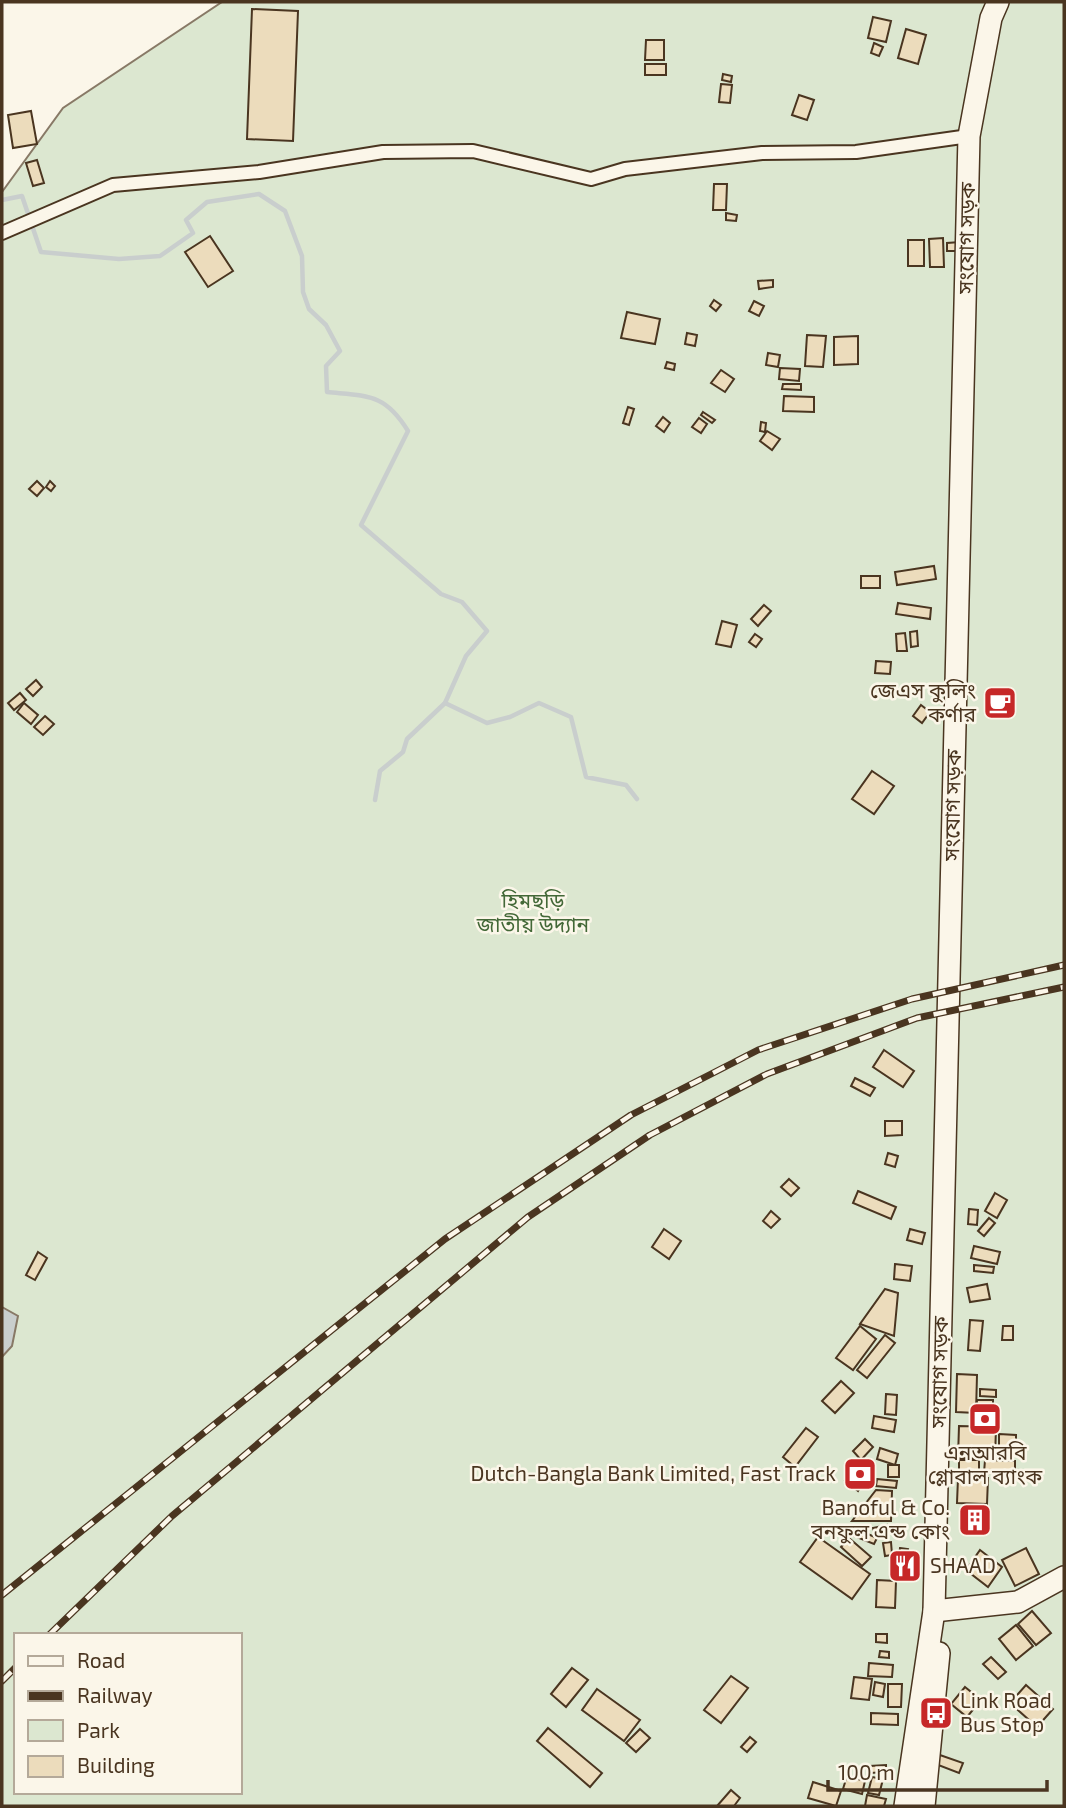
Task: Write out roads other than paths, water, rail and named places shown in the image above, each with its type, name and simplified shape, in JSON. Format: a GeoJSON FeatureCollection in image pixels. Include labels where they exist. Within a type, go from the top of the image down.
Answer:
{"type":"FeatureCollection","features":[{"type":"Feature","properties":{"kind":"highway","name":"সংযোগ সড়ক"},"geometry":{"type":"LineString","coordinates":[[934,1621],[970,136],[991,18],[998,2]]}},
{"type":"Feature","properties":{"kind":"highway"},"geometry":{"type":"LineString","coordinates":[[934,1621],[1018,1602],[1064,1577]]}},
{"type":"Feature","properties":{"kind":"highway"},"geometry":{"type":"LineString","coordinates":[[905,1806],[928,1644],[934,1621]]}},
{"type":"Feature","properties":{"kind":"highway"},"geometry":{"type":"LineString","coordinates":[[924,1806],[939,1662],[934,1621]]}},
{"type":"Feature","properties":{"kind":"street"},"geometry":{"type":"LineString","coordinates":[[2,233],[113,185],[259,173],[383,152],[474,150],[591,178],[639,167],[762,153],[856,152],[970,136]]}},
{"type":"Feature","properties":{"kind":"waterway"},"geometry":{"type":"LineString","coordinates":[[2,200],[22,196],[41,252],[119,259],[160,256],[193,233],[186,220],[207,202],[259,194],[285,211],[302,256],[303,292],[309,309],[326,325],[340,351],[326,366],[327,392],[364,396],[383,403],[408,431],[361,525],[441,594],[462,602],[487,631],[466,656],[445,703],[487,723],[510,717],[539,703],[571,717],[586,777],[626,785],[637,799]]}},
{"type":"Feature","properties":{"kind":"waterway"},"geometry":{"type":"LineString","coordinates":[[375,800],[380,771],[403,752],[407,739],[445,703]]}},
{"type":"Feature","properties":{"kind":"railway"},"geometry":{"type":"LineString","coordinates":[[2,1595],[445,1239],[631,1115],[758,1050],[912,999],[1064,965]]}},
{"type":"Feature","properties":{"kind":"railway"},"geometry":{"type":"LineString","coordinates":[[51,1633],[172,1516],[528,1217],[650,1135],[767,1074],[917,1018],[1064,987]]}},
{"type":"Feature","properties":{"kind":"railway"},"geometry":{"type":"LineString","coordinates":[[2,1681],[14,1669]]}},
{"type":"Feature","properties":{"kind":"place","name":"জেএস কুলিং কর্ণার"},"geometry":{"type":"Point","coordinates":[1000,703]}},
{"type":"Feature","properties":{"kind":"place","name":"এনআরবি গ্লোবাল ব্যাংক"},"geometry":{"type":"Point","coordinates":[985,1419]}},
{"type":"Feature","properties":{"kind":"place","name":"Dutch-Bangla Bank Limited, Fast Track"},"geometry":{"type":"Point","coordinates":[860,1474]}},
{"type":"Feature","properties":{"kind":"place","name":"Banoful & Co. বনফুল এন্ড কোং"},"geometry":{"type":"Point","coordinates":[975,1520]}},
{"type":"Feature","properties":{"kind":"place","name":"SHAAD"},"geometry":{"type":"Point","coordinates":[905,1566]}},
{"type":"Feature","properties":{"kind":"place","name":"Link Road Bus Stop"},"geometry":{"type":"Point","coordinates":[936,1713]}},
{"type":"Feature","properties":{"kind":"park label","name":"হিমছড়ি জাতীয় উদ্যান"},"geometry":{"type":"Point","coordinates":[533,913]}}]}
